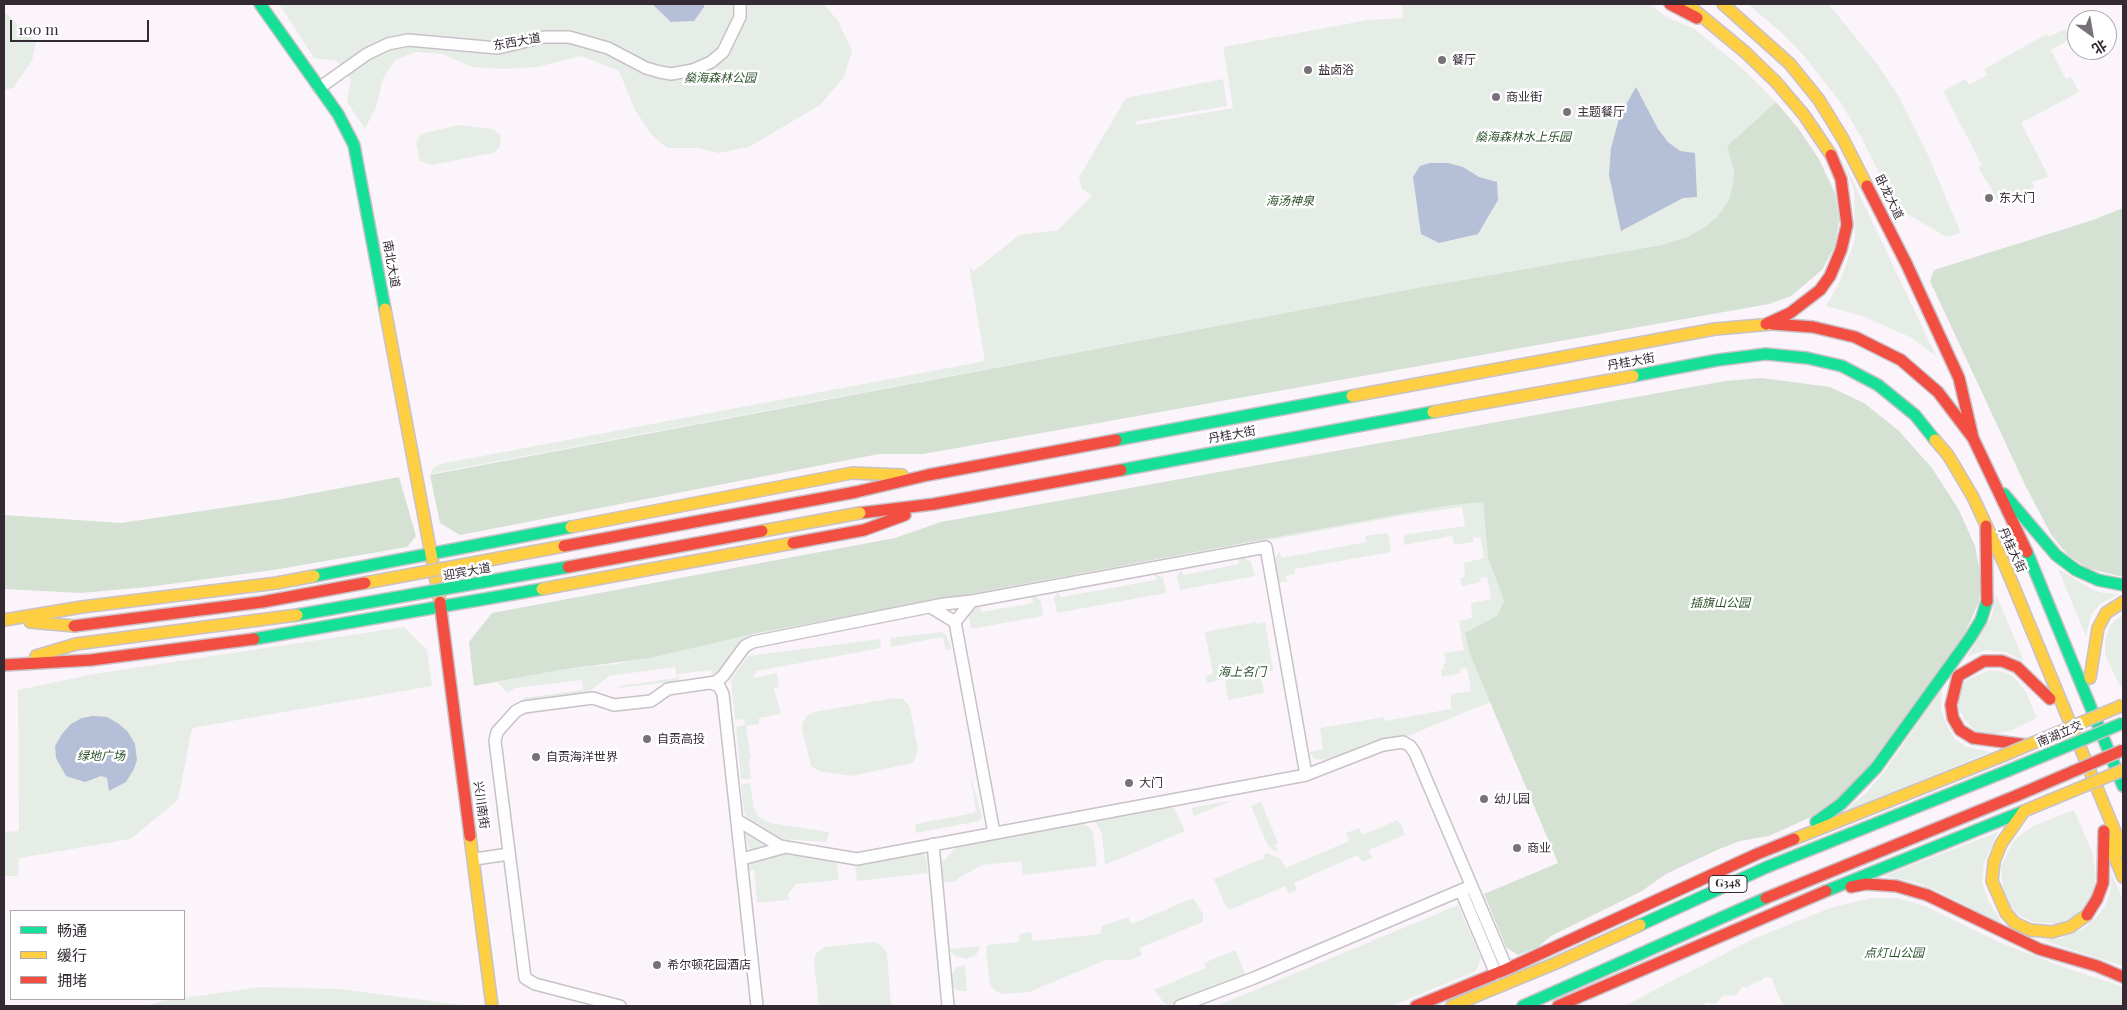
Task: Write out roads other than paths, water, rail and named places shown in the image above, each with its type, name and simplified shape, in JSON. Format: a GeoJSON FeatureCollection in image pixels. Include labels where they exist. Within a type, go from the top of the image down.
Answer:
{"type":"FeatureCollection","features":[{"type":"Feature","properties":{"kind":"main road","name":"南北大道"},"geometry":{"type":"LineString","coordinates":[[260,4],[338,114],[354,145],[441,607]]}},
{"type":"Feature","properties":{"kind":"main road"},"geometry":{"type":"LineString","coordinates":[[1670,4],[1714,26]]}},
{"type":"Feature","properties":{"kind":"main road"},"geometry":{"type":"LineString","coordinates":[[1687,4],[1776,82],[1804,115],[1829,152],[1840,179],[1847,225],[1841,250],[1830,276],[1808,302],[1766,324]]}},
{"type":"Feature","properties":{"kind":"main road","name":"卧龙大道"},"geometry":{"type":"LineString","coordinates":[[1723,4],[1790,64],[1819,100],[1844,139],[1907,265],[1959,378],[1973,438]]}},
{"type":"Feature","properties":{"kind":"main road","name":"丹桂大街"},"geometry":{"type":"LineString","coordinates":[[856,492],[928,476],[1705,331],[1766,324],[1813,326],[1847,335],[1902,360],[1938,392],[1973,438],[2029,556],[2123,786]]}},
{"type":"Feature","properties":{"kind":"main road","name":"丹桂大街"},"geometry":{"type":"LineString","coordinates":[[860,513],[934,504],[1708,362],[1766,354],[1808,358],[1842,366],[1878,385],[1915,415],[1948,455],[1973,497],[1997,549],[2123,851]]}},
{"type":"Feature","properties":{"kind":"main road"},"geometry":{"type":"LineString","coordinates":[[4,620],[82,607],[277,583],[489,544],[852,473],[928,476]]}},
{"type":"Feature","properties":{"kind":"main road"},"geometry":{"type":"LineString","coordinates":[[1995,484],[2056,555],[2076,570],[2098,580],[2123,585]]}},
{"type":"Feature","properties":{"kind":"main road","name":"迎宾大道"},"geometry":{"type":"LineString","coordinates":[[4,620],[74,626],[262,602],[856,492]]}},
{"type":"Feature","properties":{"kind":"main road"},"geometry":{"type":"LineString","coordinates":[[4,664],[91,660],[286,635],[864,530],[934,504]]}},
{"type":"Feature","properties":{"kind":"main road","name":"迎宾大道"},"geometry":{"type":"LineString","coordinates":[[4,664],[76,644],[285,617],[860,513]]}},
{"type":"Feature","properties":{"kind":"main road"},"geometry":{"type":"LineString","coordinates":[[2010,516],[2040,556],[2123,759]]}},
{"type":"Feature","properties":{"kind":"main road"},"geometry":{"type":"LineString","coordinates":[[1788,841],[1841,804],[1859,788],[1876,768],[1970,638],[1981,620],[1986,600],[1986,526]]}},
{"type":"Feature","properties":{"kind":"main road"},"geometry":{"type":"LineString","coordinates":[[489,544],[478,550],[468,560],[464,573],[470,588],[476,593],[496,597]]}},
{"type":"Feature","properties":{"kind":"main road"},"geometry":{"type":"LineString","coordinates":[[1997,549],[2001,583],[2123,877]]}},
{"type":"Feature","properties":{"kind":"main road"},"geometry":{"type":"LineString","coordinates":[[377,565],[396,569],[402,574],[409,588],[403,606],[387,617]]}},
{"type":"Feature","properties":{"kind":"main road"},"geometry":{"type":"LineString","coordinates":[[2090,678],[2098,628],[2106,613],[2123,602]]}},
{"type":"Feature","properties":{"kind":"main road","name":"兴川南街"},"geometry":{"type":"LineString","coordinates":[[441,607],[475,859],[492,1006]]}},
{"type":"Feature","properties":{"kind":"main road"},"geometry":{"type":"LineString","coordinates":[[2027,746],[1973,738],[1960,730],[1952,718],[1951,705],[1958,676],[1972,666],[1984,661],[2002,661],[2017,667],[2050,699]]}},
{"type":"Feature","properties":{"kind":"main road"},"geometry":{"type":"LineString","coordinates":[[1416,1006],[1496,974],[1788,841],[2123,706]]}},
{"type":"Feature","properties":{"kind":"main road","name":"南湖立交"},"geometry":{"type":"LineString","coordinates":[[1556,963],[1766,867],[2123,723]]}},
{"type":"Feature","properties":{"kind":"main road","name":"G348"},"geometry":{"type":"LineString","coordinates":[[1523,1006],[1779,892],[2123,750]]}},
{"type":"Feature","properties":{"kind":"main road"},"geometry":{"type":"LineString","coordinates":[[1558,1006],[1819,893],[2123,770]]}},
{"type":"Feature","properties":{"kind":"main road"},"geometry":{"type":"LineString","coordinates":[[2024,811],[2001,844],[1994,862],[1992,881],[2006,913],[2015,923],[2030,930],[2052,932],[2070,927],[2088,914],[2097,899],[2103,883],[2104,831]]}},
{"type":"Feature","properties":{"kind":"main road"},"geometry":{"type":"LineString","coordinates":[[1819,893],[1866,884],[1904,888],[1927,895],[2000,932],[2039,949],[2097,966],[2123,977]]}},
{"type":"Feature","properties":{"kind":"main road"},"geometry":{"type":"LineString","coordinates":[[1523,1006],[1688,951]]}},
{"type":"Feature","properties":{"kind":"main road"},"geometry":{"type":"LineString","coordinates":[[1416,1006],[1556,963]]}},
{"type":"Feature","properties":{"kind":"main road","name":"G348"},"geometry":{"type":"LineString","coordinates":[[1452,1006],[1556,963]]}},
{"type":"Feature","properties":{"kind":"street","name":"东西大道"},"geometry":{"type":"LineString","coordinates":[[319,88],[367,54],[388,44],[408,40],[498,48],[544,37],[569,37],[608,48],[646,68],[660,72],[671,74],[693,70],[711,62],[722,52],[740,17],[740,4]]}},
{"type":"Feature","properties":{"kind":"street"},"geometry":{"type":"LineString","coordinates":[[620,1006],[535,984],[525,978],[495,741],[497,732],[516,711],[524,707],[593,698],[614,705],[651,701],[668,689],[711,683],[723,676],[745,646],[753,642],[932,608],[944,604],[972,601],[1266,547],[1306,776]]}},
{"type":"Feature","properties":{"kind":"street"},"geometry":{"type":"LineString","coordinates":[[955,622],[972,601]]}},
{"type":"Feature","properties":{"kind":"street"},"geometry":{"type":"LineString","coordinates":[[932,608],[955,622],[994,833]]}},
{"type":"Feature","properties":{"kind":"street"},"geometry":{"type":"LineString","coordinates":[[723,676],[723,694],[757,1006]]}},
{"type":"Feature","properties":{"kind":"street"},"geometry":{"type":"LineString","coordinates":[[711,683],[719,686],[723,694]]}},
{"type":"Feature","properties":{"kind":"street"},"geometry":{"type":"LineString","coordinates":[[737,820],[776,844],[857,859],[1306,776],[1383,745],[1398,742],[1407,744],[1415,753],[1496,974]]}},
{"type":"Feature","properties":{"kind":"street"},"geometry":{"type":"LineString","coordinates":[[933,844],[948,1006]]}},
{"type":"Feature","properties":{"kind":"street"},"geometry":{"type":"LineString","coordinates":[[742,859],[787,847]]}},
{"type":"Feature","properties":{"kind":"street"},"geometry":{"type":"LineString","coordinates":[[475,859],[509,854]]}},
{"type":"Feature","properties":{"kind":"street"},"geometry":{"type":"LineString","coordinates":[[1466,889],[1507,969]]}},
{"type":"Feature","properties":{"kind":"street"},"geometry":{"type":"LineString","coordinates":[[1180,1006],[1254,978],[1466,889]]}},
{"type":"Feature","properties":{"kind":"water"},"geometry":{"type":"Polygon","coordinates":[[[652,4],[704,4],[704,7],[694,21],[671,22],[652,4]]]}},
{"type":"Feature","properties":{"kind":"water"},"geometry":{"type":"Polygon","coordinates":[[[1636,87],[1658,129],[1668,142],[1680,151],[1695,153],[1697,197],[1683,198],[1621,231],[1609,175],[1611,148],[1620,115],[1636,87]]]}},
{"type":"Feature","properties":{"kind":"water"},"geometry":{"type":"Polygon","coordinates":[[[1430,163],[1448,163],[1463,167],[1479,177],[1497,182],[1498,200],[1478,234],[1439,243],[1421,234],[1413,177],[1420,166],[1430,163]]]}},
{"type":"Feature","properties":{"kind":"water"},"geometry":{"type":"Polygon","coordinates":[[[93,716],[107,717],[119,724],[128,732],[135,744],[137,760],[134,769],[126,782],[109,791],[107,778],[101,776],[85,782],[66,776],[56,758],[55,746],[62,734],[71,724],[82,718],[93,716]]]}},
{"type":"Feature","properties":{"kind":"place","name":"餐厅"},"geometry":{"type":"Point","coordinates":[1442,60]}},
{"type":"Feature","properties":{"kind":"place","name":"盐卤浴"},"geometry":{"type":"Point","coordinates":[1308,70]}},
{"type":"Feature","properties":{"kind":"place","name":"商业街"},"geometry":{"type":"Point","coordinates":[1496,97]}},
{"type":"Feature","properties":{"kind":"place","name":"主题餐厅"},"geometry":{"type":"Point","coordinates":[1567,112]}},
{"type":"Feature","properties":{"kind":"place","name":"东大门"},"geometry":{"type":"Point","coordinates":[1989,198]}},
{"type":"Feature","properties":{"kind":"place","name":"自贡高投"},"geometry":{"type":"Point","coordinates":[647,739]}},
{"type":"Feature","properties":{"kind":"place","name":"自贡海洋世界"},"geometry":{"type":"Point","coordinates":[536,757]}},
{"type":"Feature","properties":{"kind":"place","name":"大门"},"geometry":{"type":"Point","coordinates":[1129,783]}},
{"type":"Feature","properties":{"kind":"place","name":"幼儿园"},"geometry":{"type":"Point","coordinates":[1484,799]}},
{"type":"Feature","properties":{"kind":"place","name":"商业"},"geometry":{"type":"Point","coordinates":[1517,848]}},
{"type":"Feature","properties":{"kind":"place","name":"希尔顿花园酒店"},"geometry":{"type":"Point","coordinates":[657,965]}},
{"type":"Feature","properties":{"kind":"park label","name":"燊海森林公园"},"geometry":{"type":"Point","coordinates":[720,78]}},
{"type":"Feature","properties":{"kind":"park label","name":"燊海森林水上乐园"},"geometry":{"type":"Point","coordinates":[1523,137]}},
{"type":"Feature","properties":{"kind":"park label","name":"海汤神泉"},"geometry":{"type":"Point","coordinates":[1290,201]}},
{"type":"Feature","properties":{"kind":"park label","name":"插旗山公园"},"geometry":{"type":"Point","coordinates":[1720,603]}},
{"type":"Feature","properties":{"kind":"park label","name":"海上名门"},"geometry":{"type":"Point","coordinates":[1242,672]}},
{"type":"Feature","properties":{"kind":"park label","name":"绿地广场"},"geometry":{"type":"Point","coordinates":[101,756]}},
{"type":"Feature","properties":{"kind":"park label","name":"点灯山公园"},"geometry":{"type":"Point","coordinates":[1894,953]}}]}
